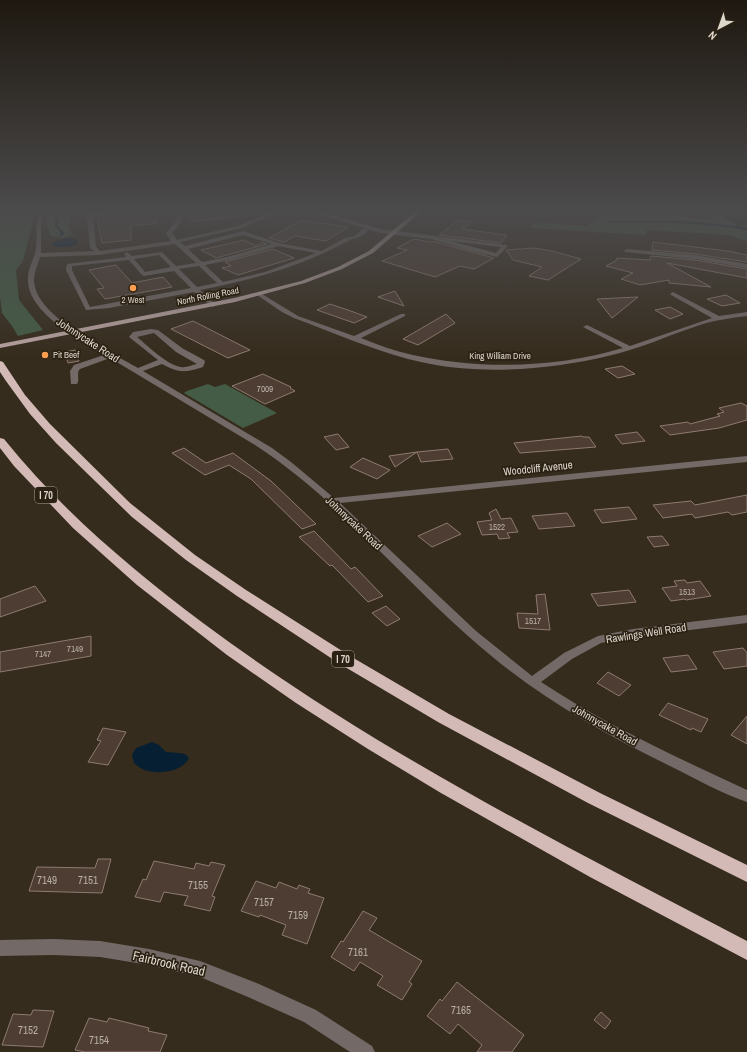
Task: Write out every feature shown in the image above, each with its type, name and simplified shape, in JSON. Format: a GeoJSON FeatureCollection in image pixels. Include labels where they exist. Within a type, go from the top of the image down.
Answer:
{"type":"FeatureCollection","features":[{"type":"Feature","properties":{"kind":"highway","name":"I 70"},"geometry":{"type":"LineString","coordinates":[[0,364],[8,379],[25,402],[57,441],[140,518],[195,561],[242,594],[312,640],[452,724],[747,874]]}},
{"type":"Feature","properties":{"kind":"highway","name":"I 70"},"geometry":{"type":"LineString","coordinates":[[0,441],[48,498],[97,545],[194,624],[252,665],[330,717],[497,816],[747,951]]}},
{"type":"Feature","properties":{"kind":"main road","name":"North Rolling Road"},"geometry":{"type":"LineString","coordinates":[[0,346],[260,295],[303,282],[340,268],[360,258]]}},
{"type":"Feature","properties":{"kind":"street","name":"Johnnycake Road"},"geometry":{"type":"LineString","coordinates":[[37,258],[31,278],[32,286],[35,295],[51,315],[72,332],[286,462],[331,500],[472,634],[500,658],[532,682],[616,733],[665,758],[747,796]]}},
{"type":"Feature","properties":{"kind":"street"},"geometry":{"type":"LineString","coordinates":[[129,258],[69,265],[69,270],[88,309],[196,290],[272,272],[311,258]]}},
{"type":"Feature","properties":{"kind":"street"},"geometry":{"type":"LineString","coordinates":[[130,258],[144,274],[231,258]]}},
{"type":"Feature","properties":{"kind":"street"},"geometry":{"type":"LineString","coordinates":[[165,258],[196,290],[213,305]]}},
{"type":"Feature","properties":{"kind":"street"},"geometry":{"type":"LineString","coordinates":[[195,258],[222,284]]}},
{"type":"Feature","properties":{"kind":"street"},"geometry":{"type":"LineString","coordinates":[[701,258],[747,266]]}},
{"type":"Feature","properties":{"kind":"street"},"geometry":{"type":"LineString","coordinates":[[674,294],[719,319]]}},
{"type":"Feature","properties":{"kind":"street","name":"King William Drive"},"geometry":{"type":"LineString","coordinates":[[260,295],[284,311],[397,353],[425,360],[486,366],[529,366],[562,363],[609,354],[697,324],[747,314]]}},
{"type":"Feature","properties":{"kind":"street"},"geometry":{"type":"LineString","coordinates":[[356,338],[403,316]]}},
{"type":"Feature","properties":{"kind":"street"},"geometry":{"type":"LineString","coordinates":[[587,327],[629,348]]}},
{"type":"Feature","properties":{"kind":"street"},"geometry":{"type":"LineString","coordinates":[[156,331],[179,350],[201,362],[200,365],[186,371],[180,371],[163,361],[133,337],[136,334],[156,331]]}},
{"type":"Feature","properties":{"kind":"street"},"geometry":{"type":"LineString","coordinates":[[74,382],[74,371],[77,367],[110,354]]}},
{"type":"Feature","properties":{"kind":"street"},"geometry":{"type":"LineString","coordinates":[[137,371],[163,361]]}},
{"type":"Feature","properties":{"kind":"street","name":"Woodcliff Avenue"},"geometry":{"type":"LineString","coordinates":[[331,500],[747,459]]}},
{"type":"Feature","properties":{"kind":"street","name":"Rawlings Well Road"},"geometry":{"type":"LineString","coordinates":[[532,682],[568,656],[598,640],[633,633],[747,619]]}},
{"type":"Feature","properties":{"kind":"street","name":"Fairbrook Road"},"geometry":{"type":"LineString","coordinates":[[0,948],[54,947],[100,949],[148,957],[200,969],[253,990],[310,1016],[366,1052]]}},
{"type":"Feature","properties":{"kind":"green space"},"geometry":{"type":"Polygon","coordinates":[[[0,258],[24,258],[16,270],[19,300],[43,330],[18,336],[2,313],[0,297],[0,258]]]}},
{"type":"Feature","properties":{"kind":"green space"},"geometry":{"type":"Polygon","coordinates":[[[208,384],[215,387],[225,384],[277,413],[243,428],[184,393],[208,384]]]}},
{"type":"Feature","properties":{"kind":"water"},"geometry":{"type":"Polygon","coordinates":[[[152,742],[159,745],[166,752],[185,754],[189,758],[181,767],[174,770],[154,772],[142,769],[134,763],[132,755],[136,748],[152,742]]]}},
{"type":"Feature","properties":{"kind":"building"},"geometry":{"type":"Polygon","coordinates":[[[239,258],[294,258],[238,275],[222,268],[231,266],[225,262],[239,258]]]}},
{"type":"Feature","properties":{"kind":"building"},"geometry":{"type":"Polygon","coordinates":[[[389,258],[494,258],[474,269],[460,266],[435,277],[382,261],[389,258]]]}},
{"type":"Feature","properties":{"kind":"building"},"geometry":{"type":"Polygon","coordinates":[[[512,258],[581,259],[548,280],[529,276],[542,267],[513,260],[512,258]]]}},
{"type":"Feature","properties":{"kind":"building"},"geometry":{"type":"Polygon","coordinates":[[[617,258],[650,260],[650,258],[674,258],[695,260],[747,269],[747,278],[667,263],[711,287],[669,283],[669,280],[640,285],[621,279],[633,273],[606,266],[617,260],[617,258]]]}},
{"type":"Feature","properties":{"kind":"building"},"geometry":{"type":"Polygon","coordinates":[[[722,258],[747,258],[747,262],[722,258]]]}},
{"type":"Feature","properties":{"kind":"building"},"geometry":{"type":"Polygon","coordinates":[[[116,265],[132,283],[163,277],[172,287],[105,299],[97,289],[104,288],[89,270],[116,265]]]}},
{"type":"Feature","properties":{"kind":"building"},"geometry":{"type":"Polygon","coordinates":[[[395,291],[404,306],[378,297],[395,291]]]}},
{"type":"Feature","properties":{"kind":"building"},"geometry":{"type":"Polygon","coordinates":[[[726,295],[740,303],[722,306],[707,299],[726,295]]]}},
{"type":"Feature","properties":{"kind":"building"},"geometry":{"type":"Polygon","coordinates":[[[638,297],[612,318],[597,299],[638,297]]]}},
{"type":"Feature","properties":{"kind":"building"},"geometry":{"type":"Polygon","coordinates":[[[330,304],[367,317],[354,323],[317,310],[330,304]]]}},
{"type":"Feature","properties":{"kind":"building"},"geometry":{"type":"Polygon","coordinates":[[[670,307],[683,314],[670,319],[655,310],[670,307]]]}},
{"type":"Feature","properties":{"kind":"building"},"geometry":{"type":"Polygon","coordinates":[[[446,314],[455,323],[418,345],[403,339],[446,314]]]}},
{"type":"Feature","properties":{"kind":"building"},"geometry":{"type":"Polygon","coordinates":[[[193,321],[250,350],[228,358],[171,329],[193,321]]]}},
{"type":"Feature","properties":{"kind":"building"},"geometry":{"type":"Polygon","coordinates":[[[75,350],[79,361],[68,363],[64,352],[75,350]]]}},
{"type":"Feature","properties":{"kind":"building"},"geometry":{"type":"Polygon","coordinates":[[[622,366],[635,374],[618,378],[605,369],[622,366]]]}},
{"type":"Feature","properties":{"kind":"building"},"geometry":{"type":"Polygon","coordinates":[[[263,374],[291,387],[290,388],[295,391],[265,404],[232,386],[263,374]]]}},
{"type":"Feature","properties":{"kind":"building"},"geometry":{"type":"Polygon","coordinates":[[[741,403],[747,406],[747,420],[719,428],[670,435],[660,426],[688,422],[690,424],[720,416],[717,414],[724,412],[719,408],[741,403]]]}},
{"type":"Feature","properties":{"kind":"building"},"geometry":{"type":"Polygon","coordinates":[[[637,432],[645,441],[622,444],[615,435],[637,432]]]}},
{"type":"Feature","properties":{"kind":"building"},"geometry":{"type":"Polygon","coordinates":[[[338,434],[349,447],[336,450],[324,437],[338,434]]]}},
{"type":"Feature","properties":{"kind":"building"},"geometry":{"type":"Polygon","coordinates":[[[582,436],[589,437],[596,447],[520,453],[514,443],[582,436]]]}},
{"type":"Feature","properties":{"kind":"building"},"geometry":{"type":"Polygon","coordinates":[[[184,448],[206,463],[233,453],[271,481],[316,524],[302,529],[251,479],[229,465],[205,475],[172,453],[184,448]]]}},
{"type":"Feature","properties":{"kind":"building"},"geometry":{"type":"Polygon","coordinates":[[[448,449],[453,459],[421,462],[417,452],[448,449]]]}},
{"type":"Feature","properties":{"kind":"building"},"geometry":{"type":"Polygon","coordinates":[[[417,452],[395,467],[389,456],[417,452]]]}},
{"type":"Feature","properties":{"kind":"building"},"geometry":{"type":"Polygon","coordinates":[[[363,458],[390,470],[377,479],[350,467],[363,458]]]}},
{"type":"Feature","properties":{"kind":"building"},"geometry":{"type":"Polygon","coordinates":[[[747,495],[747,512],[732,515],[728,512],[695,518],[692,514],[663,518],[653,505],[691,501],[695,505],[747,495]]]}},
{"type":"Feature","properties":{"kind":"building"},"geometry":{"type":"Polygon","coordinates":[[[629,507],[637,519],[602,523],[594,510],[629,507]]]}},
{"type":"Feature","properties":{"kind":"building"},"geometry":{"type":"Polygon","coordinates":[[[496,509],[501,519],[511,518],[518,532],[507,533],[510,538],[499,539],[497,534],[482,535],[477,522],[492,520],[489,513],[496,509]]]}},
{"type":"Feature","properties":{"kind":"building"},"geometry":{"type":"Polygon","coordinates":[[[567,513],[575,526],[539,529],[532,516],[567,513]]]}},
{"type":"Feature","properties":{"kind":"building"},"geometry":{"type":"Polygon","coordinates":[[[447,523],[461,534],[432,547],[418,536],[447,523]]]}},
{"type":"Feature","properties":{"kind":"building"},"geometry":{"type":"Polygon","coordinates":[[[314,531],[351,569],[355,567],[383,596],[368,602],[332,565],[330,566],[299,537],[314,531]]]}},
{"type":"Feature","properties":{"kind":"building"},"geometry":{"type":"Polygon","coordinates":[[[662,536],[669,545],[654,547],[647,537],[662,536]]]}},
{"type":"Feature","properties":{"kind":"building"},"geometry":{"type":"Polygon","coordinates":[[[685,580],[687,583],[700,581],[711,596],[671,601],[662,588],[677,586],[674,581],[685,580]]]}},
{"type":"Feature","properties":{"kind":"building"},"geometry":{"type":"Polygon","coordinates":[[[35,586],[46,601],[0,617],[0,599],[35,586]]]}},
{"type":"Feature","properties":{"kind":"building"},"geometry":{"type":"Polygon","coordinates":[[[629,590],[636,602],[598,606],[591,594],[629,590]]]}},
{"type":"Feature","properties":{"kind":"building"},"geometry":{"type":"Polygon","coordinates":[[[545,594],[550,630],[519,628],[517,613],[538,614],[536,595],[545,594]]]}},
{"type":"Feature","properties":{"kind":"building"},"geometry":{"type":"Polygon","coordinates":[[[386,606],[400,619],[387,626],[372,613],[386,606]]]}},
{"type":"Feature","properties":{"kind":"building"},"geometry":{"type":"Polygon","coordinates":[[[91,636],[91,656],[0,672],[0,652],[91,636]]]}},
{"type":"Feature","properties":{"kind":"building"},"geometry":{"type":"Polygon","coordinates":[[[743,648],[747,653],[747,666],[724,669],[713,652],[743,648]]]}},
{"type":"Feature","properties":{"kind":"building"},"geometry":{"type":"Polygon","coordinates":[[[688,655],[697,669],[671,672],[663,658],[688,655]]]}},
{"type":"Feature","properties":{"kind":"building"},"geometry":{"type":"Polygon","coordinates":[[[608,672],[631,685],[619,696],[597,683],[608,672]]]}},
{"type":"Feature","properties":{"kind":"building"},"geometry":{"type":"Polygon","coordinates":[[[668,703],[708,719],[701,732],[692,728],[691,730],[659,715],[668,703]]]}},
{"type":"Feature","properties":{"kind":"building"},"geometry":{"type":"Polygon","coordinates":[[[747,716],[747,744],[731,735],[747,716]]]}},
{"type":"Feature","properties":{"kind":"building"},"geometry":{"type":"Polygon","coordinates":[[[103,728],[126,732],[108,765],[88,762],[101,741],[97,740],[103,728]]]}},
{"type":"Feature","properties":{"kind":"building"},"geometry":{"type":"Polygon","coordinates":[[[98,859],[111,859],[102,893],[29,891],[37,867],[95,868],[98,859]]]}},
{"type":"Feature","properties":{"kind":"building"},"geometry":{"type":"Polygon","coordinates":[[[154,861],[194,869],[196,863],[209,866],[211,862],[225,865],[212,896],[215,897],[210,911],[184,905],[188,896],[164,892],[160,902],[135,897],[143,879],[146,880],[154,861]]]}},
{"type":"Feature","properties":{"kind":"building"},"geometry":{"type":"Polygon","coordinates":[[[256,881],[276,888],[279,882],[297,889],[299,885],[310,889],[308,893],[324,898],[307,944],[282,935],[286,925],[260,915],[259,917],[241,911],[256,881]]]}},
{"type":"Feature","properties":{"kind":"building"},"geometry":{"type":"Polygon","coordinates":[[[363,911],[377,918],[369,930],[422,961],[409,982],[412,984],[402,1000],[377,985],[383,976],[360,962],[354,971],[331,957],[341,941],[343,942],[363,911]]]}},
{"type":"Feature","properties":{"kind":"building"},"geometry":{"type":"Polygon","coordinates":[[[457,982],[524,1035],[512,1052],[477,1052],[482,1045],[458,1024],[450,1034],[427,1016],[440,999],[442,1001],[457,982]]]}},
{"type":"Feature","properties":{"kind":"building"},"geometry":{"type":"Polygon","coordinates":[[[33,1010],[54,1011],[43,1047],[2,1045],[13,1014],[31,1015],[33,1010]]]}},
{"type":"Feature","properties":{"kind":"building"},"geometry":{"type":"Polygon","coordinates":[[[601,1012],[611,1021],[605,1029],[594,1020],[601,1012]]]}},
{"type":"Feature","properties":{"kind":"building"},"geometry":{"type":"Polygon","coordinates":[[[89,1018],[107,1022],[109,1018],[149,1028],[148,1031],[167,1035],[160,1052],[85,1052],[75,1050],[89,1018]]]}},
{"type":"Feature","properties":{"kind":"place","name":"2 West"},"geometry":{"type":"Point","coordinates":[133,288]}},
{"type":"Feature","properties":{"kind":"place","name":"Pit Beef"},"geometry":{"type":"Point","coordinates":[45,355]}}]}
